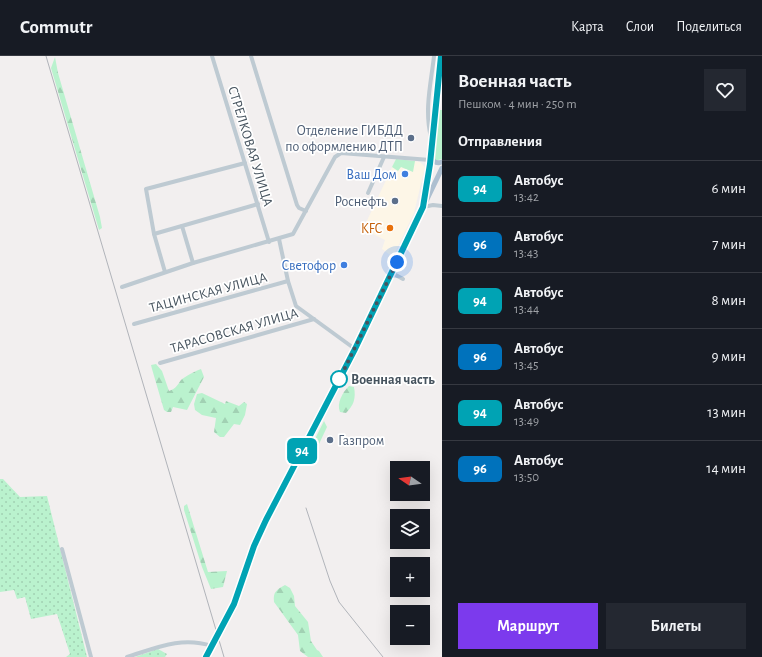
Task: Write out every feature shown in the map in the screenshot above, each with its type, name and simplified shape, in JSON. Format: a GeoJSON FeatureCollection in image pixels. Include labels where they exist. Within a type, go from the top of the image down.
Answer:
{"type":"FeatureCollection","features":[{"type":"Feature","properties":{"kind":"main road"},"geometry":{"type":"LineString","coordinates":[[423,207],[441,56]]}},
{"type":"Feature","properties":{"kind":"main road"},"geometry":{"type":"LineString","coordinates":[[430,158],[434,162],[442,162]]}},
{"type":"Feature","properties":{"kind":"main road"},"geometry":{"type":"LineString","coordinates":[[428,173],[435,168],[438,177]]}},
{"type":"Feature","properties":{"kind":"main road"},"geometry":{"type":"LineString","coordinates":[[206,657],[234,604],[254,546],[266,520],[355,349],[442,168]]}},
{"type":"Feature","properties":{"kind":"street","name":"СТРЕЛКОВАЯ УЛИЦА"},"geometry":{"type":"LineString","coordinates":[[212,56],[269,242]]}},
{"type":"Feature","properties":{"kind":"street","name":"СТРЕЛКОВАЯ УЛИЦА"},"geometry":{"type":"LineString","coordinates":[[251,56],[297,205],[299,208],[306,211]]}},
{"type":"Feature","properties":{"kind":"street"},"geometry":{"type":"LineString","coordinates":[[432,140],[428,123],[427,109],[434,56]]}},
{"type":"Feature","properties":{"kind":"street"},"geometry":{"type":"LineString","coordinates":[[122,286],[295,233],[335,156],[341,153],[384,157],[430,158]]}},
{"type":"Feature","properties":{"kind":"street"},"geometry":{"type":"LineString","coordinates":[[368,193],[384,157]]}},
{"type":"Feature","properties":{"kind":"street"},"geometry":{"type":"LineString","coordinates":[[165,272],[154,234],[146,189],[245,163]]}},
{"type":"Feature","properties":{"kind":"street"},"geometry":{"type":"LineString","coordinates":[[154,234],[258,204]]}},
{"type":"Feature","properties":{"kind":"street"},"geometry":{"type":"LineString","coordinates":[[423,207],[433,205],[442,206]]}},
{"type":"Feature","properties":{"kind":"street"},"geometry":{"type":"LineString","coordinates":[[182,226],[193,263]]}},
{"type":"Feature","properties":{"kind":"street"},"geometry":{"type":"LineString","coordinates":[[279,239],[288,281],[296,306],[355,349]]}},
{"type":"Feature","properties":{"kind":"street"},"geometry":{"type":"LineString","coordinates":[[392,273],[403,279]]}},
{"type":"Feature","properties":{"kind":"street","name":"ТАЦИНСКАЯ УЛИЦА"},"geometry":{"type":"LineString","coordinates":[[134,324],[288,281]]}},
{"type":"Feature","properties":{"kind":"street","name":"ТАРАСОВСКАЯ УЛИЦА"},"geometry":{"type":"LineString","coordinates":[[160,363],[314,319]]}},
{"type":"Feature","properties":{"kind":"street"},"geometry":{"type":"LineString","coordinates":[[62,549],[91,657]]}},
{"type":"Feature","properties":{"kind":"street"},"geometry":{"type":"LineString","coordinates":[[127,657],[180,642],[201,643],[212,646]]}},
{"type":"Feature","properties":{"kind":"shaded area"},"geometry":{"type":"Polygon","coordinates":[[[396,159],[420,162],[425,167],[414,213],[393,257],[382,249],[385,240],[363,229],[396,159]]]}},
{"type":"Feature","properties":{"kind":"green space"},"geometry":{"type":"Polygon","coordinates":[[[55,57],[58,73],[100,217],[102,228],[99,230],[51,68],[55,57]]]}},
{"type":"Feature","properties":{"kind":"green space"},"geometry":{"type":"Polygon","coordinates":[[[438,110],[442,110],[442,159],[434,161],[432,156],[438,110]]]}},
{"type":"Feature","properties":{"kind":"green space"},"geometry":{"type":"Polygon","coordinates":[[[396,159],[415,161],[413,172],[401,167],[398,171],[392,167],[396,159]]]}},
{"type":"Feature","properties":{"kind":"green space"},"geometry":{"type":"Polygon","coordinates":[[[156,364],[162,371],[169,391],[175,388],[181,380],[201,369],[204,377],[187,410],[173,407],[171,412],[164,410],[151,365],[156,364]]]}},
{"type":"Feature","properties":{"kind":"green space"},"geometry":{"type":"Polygon","coordinates":[[[349,386],[354,387],[354,401],[346,413],[340,412],[339,405],[342,394],[349,386]]]}},
{"type":"Feature","properties":{"kind":"green space"},"geometry":{"type":"Polygon","coordinates":[[[202,393],[225,404],[226,401],[239,406],[244,402],[247,404],[245,415],[240,425],[234,424],[224,437],[220,437],[214,432],[216,418],[202,415],[195,410],[194,404],[197,394],[202,393]]]}},
{"type":"Feature","properties":{"kind":"green space"},"geometry":{"type":"Polygon","coordinates":[[[324,421],[327,427],[319,444],[312,445],[324,421]]]}},
{"type":"Feature","properties":{"kind":"green space"},"geometry":{"type":"Polygon","coordinates":[[[0,479],[3,479],[20,497],[47,496],[87,657],[66,657],[70,654],[57,614],[31,619],[25,597],[17,599],[14,590],[0,592],[0,479]]]}},
{"type":"Feature","properties":{"kind":"green space"},"geometry":{"type":"Polygon","coordinates":[[[187,504],[208,572],[227,571],[223,587],[211,589],[202,567],[184,510],[184,506],[187,504]]]}},
{"type":"Feature","properties":{"kind":"green space"},"geometry":{"type":"Polygon","coordinates":[[[285,585],[290,588],[294,596],[295,606],[308,622],[311,641],[323,657],[308,657],[300,651],[298,635],[274,602],[276,592],[279,588],[285,585]]]}},
{"type":"Feature","properties":{"kind":"green space"},"geometry":{"type":"Polygon","coordinates":[[[158,649],[167,654],[165,657],[135,657],[158,649]]]}},
{"type":"Feature","properties":{"kind":"railway"},"geometry":{"type":"LineString","coordinates":[[46,56],[224,657]]}},
{"type":"Feature","properties":{"kind":"railway"},"geometry":{"type":"LineString","coordinates":[[306,508],[330,581],[339,602],[383,657]]}},
{"type":"Feature","properties":{"kind":"bus line","name":"94"},"geometry":{"type":"LineString","coordinates":[[206,657],[234,604],[254,546],[266,520],[355,349],[423,207],[430,164],[441,56]]}},
{"type":"Feature","properties":{"kind":"place","name":"Отделение ГИБДД по оформлению ДТП"},"geometry":{"type":"Point","coordinates":[411,138]}},
{"type":"Feature","properties":{"kind":"place","name":"Ваш Дом"},"geometry":{"type":"Point","coordinates":[405,174]}},
{"type":"Feature","properties":{"kind":"place","name":"Роснефть"},"geometry":{"type":"Point","coordinates":[395,201]}},
{"type":"Feature","properties":{"kind":"place","name":"KFC"},"geometry":{"type":"Point","coordinates":[390,228]}},
{"type":"Feature","properties":{"kind":"place","name":"Светофор"},"geometry":{"type":"Point","coordinates":[344,265]}},
{"type":"Feature","properties":{"kind":"place","name":"Военная часть"},"geometry":{"type":"Point","coordinates":[339,379]}},
{"type":"Feature","properties":{"kind":"place","name":"Газпром"},"geometry":{"type":"Point","coordinates":[330,440]}},
{"type":"Feature","properties":{"kind":"route"},"geometry":{"type":"LineString","coordinates":[[339,379],[397,262]]}}]}
